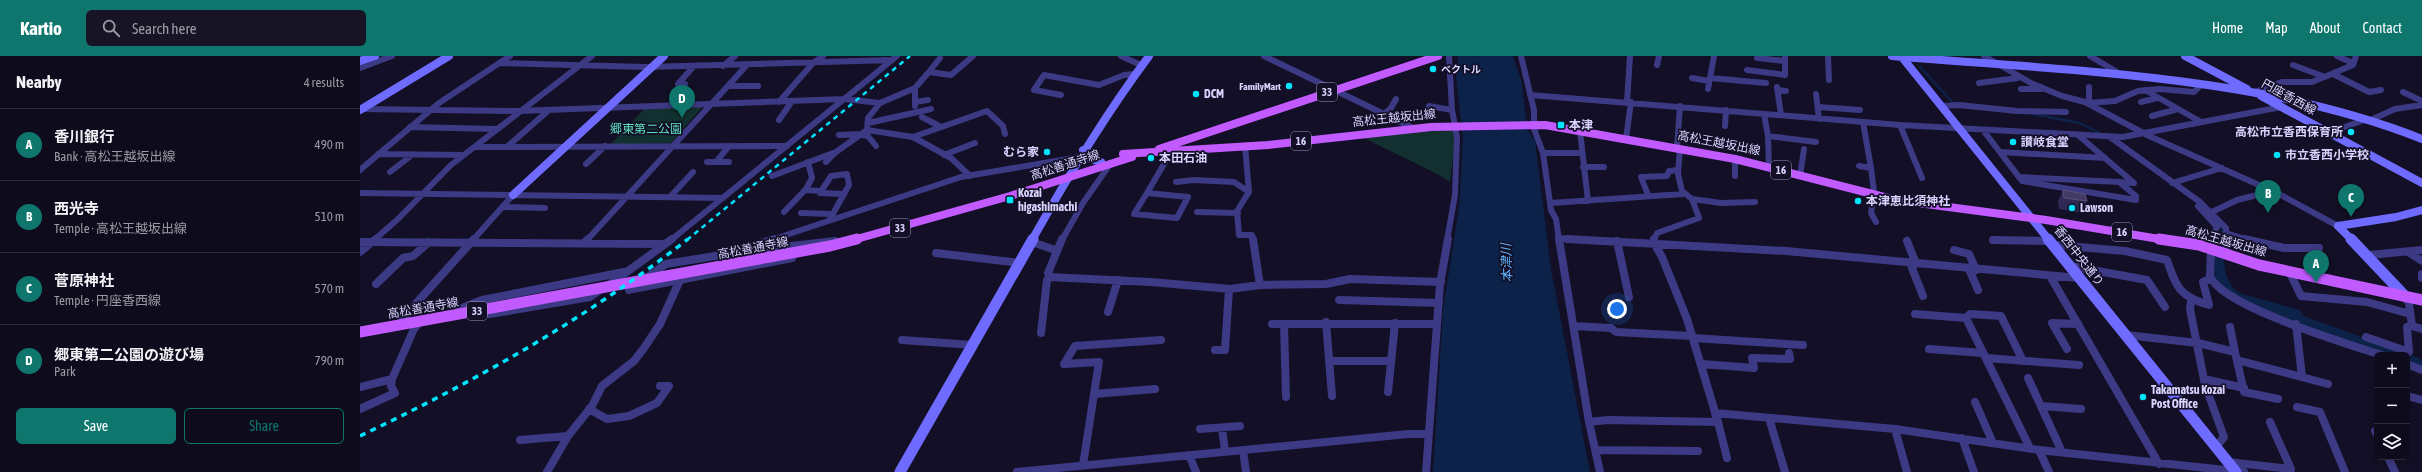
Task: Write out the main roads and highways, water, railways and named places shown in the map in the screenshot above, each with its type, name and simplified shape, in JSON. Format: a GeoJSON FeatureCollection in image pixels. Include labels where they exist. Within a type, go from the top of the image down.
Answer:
{"type":"FeatureCollection","features":[{"type":"Feature","properties":{"kind":"main road","name":"高松善通寺線"},"geometry":{"type":"LineString","coordinates":[[360,332],[651,280],[833,243],[963,207],[1076,165],[1111,163],[1173,145],[1438,56]]}},
{"type":"Feature","properties":{"kind":"main road","name":"高松王越坂出線"},"geometry":{"type":"LineString","coordinates":[[1173,145],[1184,151],[1413,128],[1457,125],[1531,124],[1580,131],[1735,159],[1896,200],[2033,218],[2169,240],[2289,271],[2422,300]]}},
{"type":"Feature","properties":{"kind":"main road","name":"高松善通寺線"},"geometry":{"type":"LineString","coordinates":[[1097,165],[1123,154],[1173,145]]}},
{"type":"Feature","properties":{"kind":"main road","name":"高松善通寺線"},"geometry":{"type":"LineString","coordinates":[[1123,154],[1143,154]]}},
{"type":"Feature","properties":{"kind":"main road","name":"高松善通寺線"},"geometry":{"type":"LineString","coordinates":[[360,326],[402,320],[833,243]]}},
{"type":"Feature","properties":{"kind":"water","name":"本津川"},"geometry":{"type":"Polygon","coordinates":[[[1458,56],[1513,56],[1522,83],[1527,129],[1535,141],[1551,269],[1590,472],[1433,472],[1443,310],[1459,207],[1463,137],[1456,78],[1458,56]]]}},
{"type":"Feature","properties":{"kind":"water"},"geometry":{"type":"Polygon","coordinates":[[[2218,240],[2224,242],[2224,263],[2227,277],[2239,293],[2300,310],[2304,316],[2403,352],[2380,352],[2270,312],[2228,292],[2218,284],[2216,279],[2214,273],[2218,240]]]}},
{"type":"Feature","properties":{"kind":"water"},"geometry":{"type":"Polygon","coordinates":[[[2410,355],[2419,358],[2422,361],[2422,367],[2410,363],[2410,355]]]}},
{"type":"Feature","properties":{"kind":"waterway"},"geometry":{"type":"LineString","coordinates":[[1920,67],[1954,104]]}},
{"type":"Feature","properties":{"kind":"waterway"},"geometry":{"type":"LineString","coordinates":[[2032,114],[2080,123],[2103,135]]}},
{"type":"Feature","properties":{"kind":"waterway"},"geometry":{"type":"LineString","coordinates":[[2218,223],[2222,229],[2221,238]]}},
{"type":"Feature","properties":{"kind":"railway"},"geometry":{"type":"LineString","coordinates":[[687,240],[910,56]]}},
{"type":"Feature","properties":{"kind":"railway"},"geometry":{"type":"LineString","coordinates":[[360,436],[446,393],[570,322],[650,268],[688,239]]}},
{"type":"Feature","properties":{"kind":"place","name":"ベクトル"},"geometry":{"type":"Point","coordinates":[1433,69]}},
{"type":"Feature","properties":{"kind":"place","name":"FamilyMart"},"geometry":{"type":"Point","coordinates":[1289,86]}},
{"type":"Feature","properties":{"kind":"place","name":"DCM"},"geometry":{"type":"Point","coordinates":[1196,94]}},
{"type":"Feature","properties":{"kind":"place","name":"郷東第二公園の遊び場"},"geometry":{"type":"Point","coordinates":[682,118]}},
{"type":"Feature","properties":{"kind":"place","name":"本津"},"geometry":{"type":"Point","coordinates":[1561,125]}},
{"type":"Feature","properties":{"kind":"place","name":"高松市立香西保育所"},"geometry":{"type":"Point","coordinates":[2351,132]}},
{"type":"Feature","properties":{"kind":"place","name":"讃岐食堂"},"geometry":{"type":"Point","coordinates":[2013,142]}},
{"type":"Feature","properties":{"kind":"place","name":"むら家"},"geometry":{"type":"Point","coordinates":[1047,152]}},
{"type":"Feature","properties":{"kind":"place","name":"市立香西小学校"},"geometry":{"type":"Point","coordinates":[2277,155]}},
{"type":"Feature","properties":{"kind":"place","name":"本田石油"},"geometry":{"type":"Point","coordinates":[1151,158]}},
{"type":"Feature","properties":{"kind":"place","name":"Kozai higashimachi"},"geometry":{"type":"Point","coordinates":[1010,200]}},
{"type":"Feature","properties":{"kind":"place","name":"本津恵比須神社"},"geometry":{"type":"Point","coordinates":[1858,201]}},
{"type":"Feature","properties":{"kind":"place","name":"Lawson"},"geometry":{"type":"Point","coordinates":[2072,208]}},
{"type":"Feature","properties":{"kind":"place","name":"西光寺"},"geometry":{"type":"Point","coordinates":[2268,213]}},
{"type":"Feature","properties":{"kind":"place","name":"菅原神社"},"geometry":{"type":"Point","coordinates":[2351,217]}},
{"type":"Feature","properties":{"kind":"place","name":"香川銀行"},"geometry":{"type":"Point","coordinates":[2316,283]}},
{"type":"Feature","properties":{"kind":"place","name":"Takamatsu Kozai Post Office"},"geometry":{"type":"Point","coordinates":[2143,397]}},
{"type":"Feature","properties":{"kind":"park label","name":"郷東第二公園"},"geometry":{"type":"Point","coordinates":[646,129]}}]}
